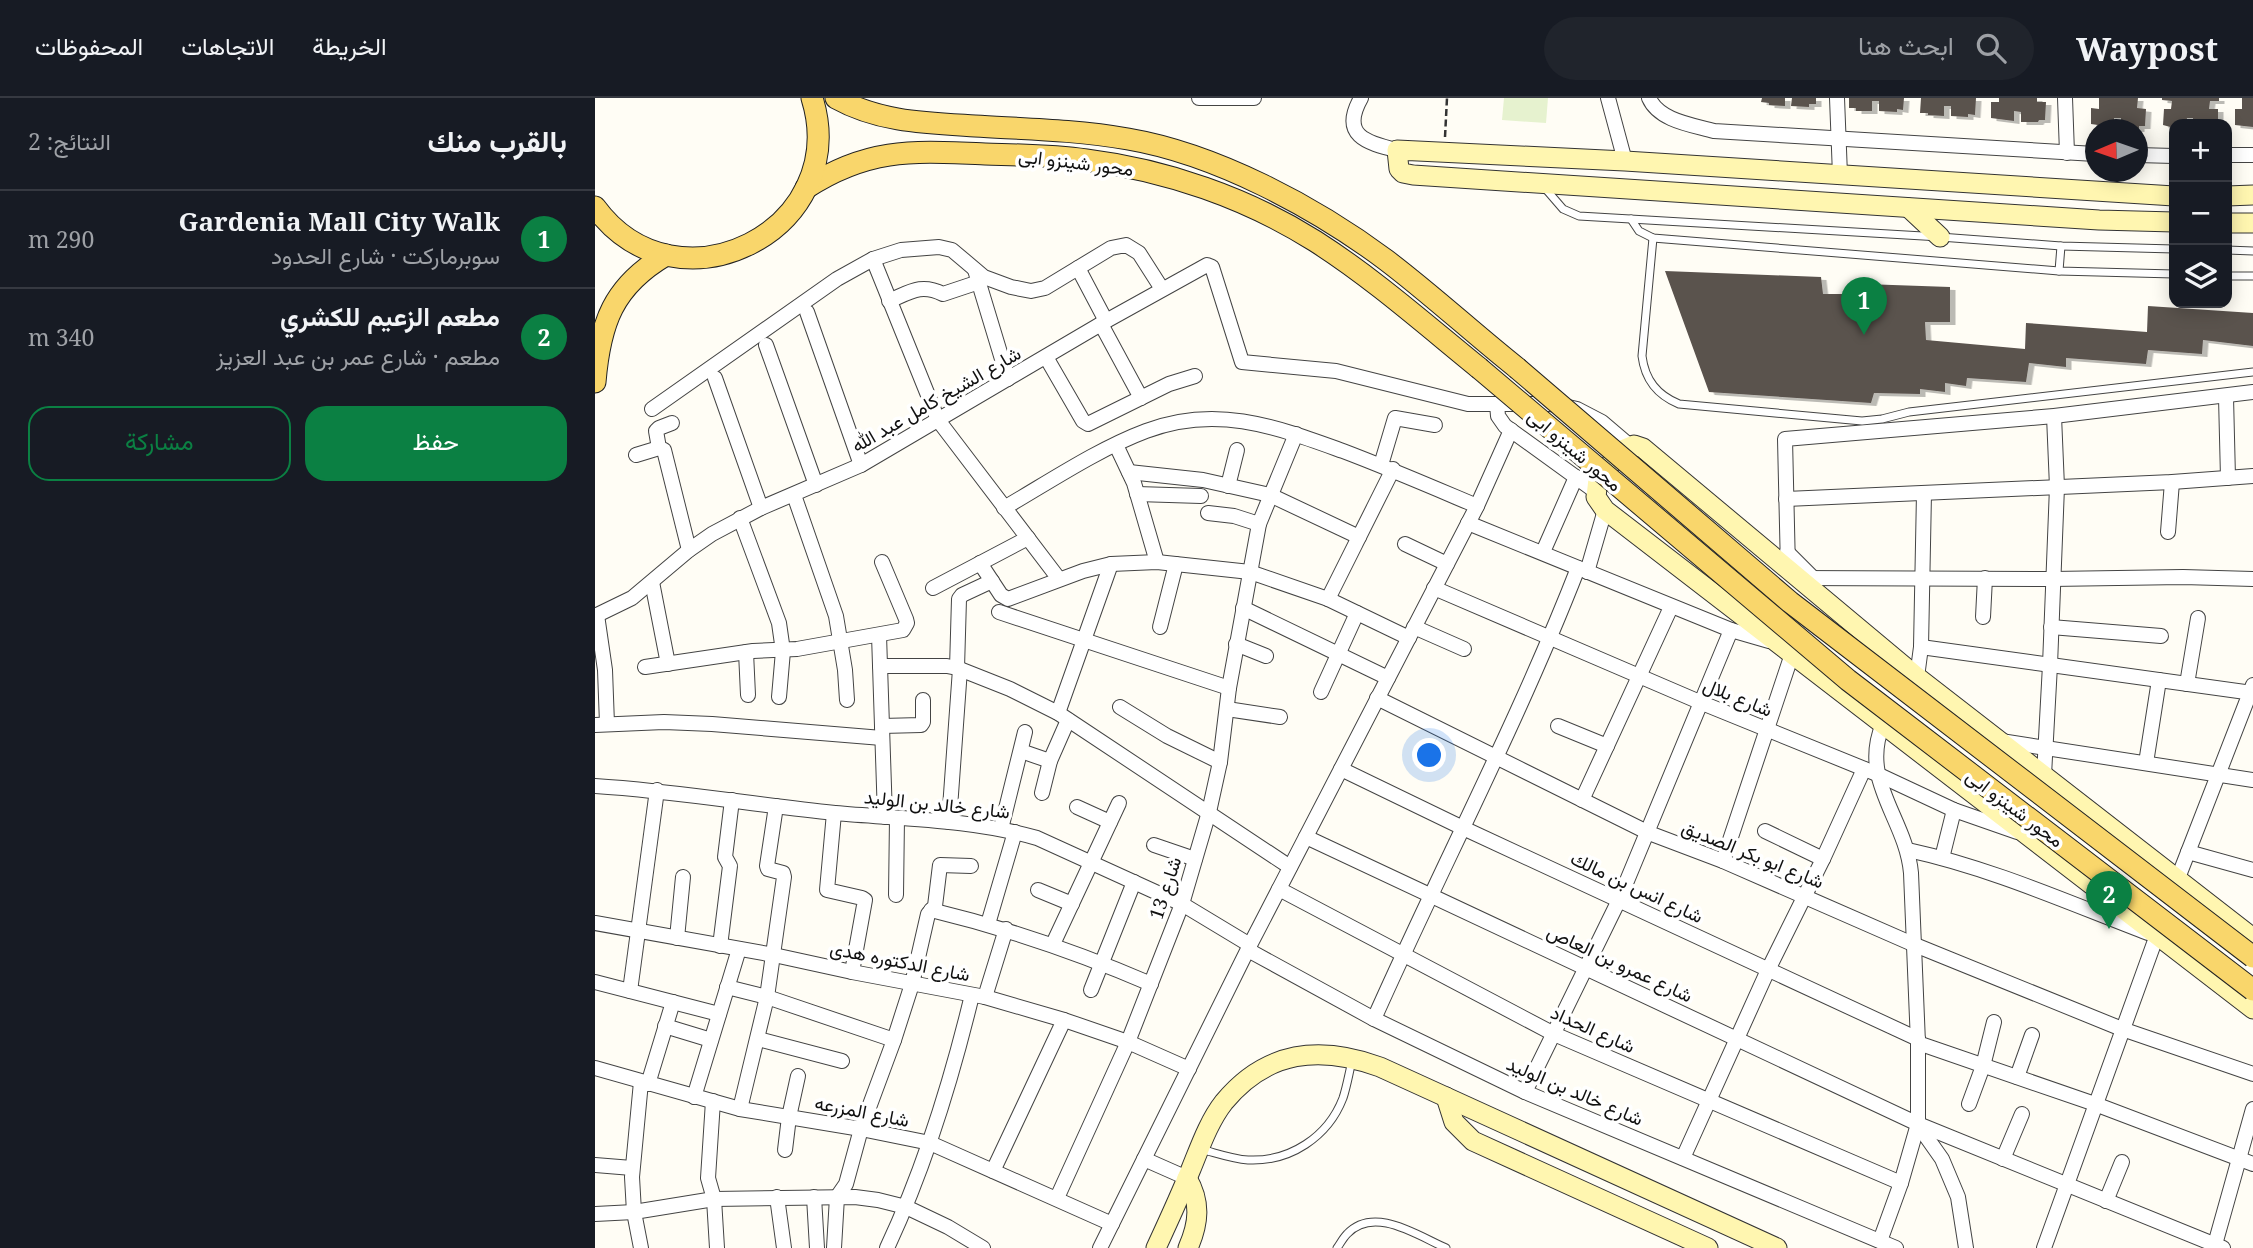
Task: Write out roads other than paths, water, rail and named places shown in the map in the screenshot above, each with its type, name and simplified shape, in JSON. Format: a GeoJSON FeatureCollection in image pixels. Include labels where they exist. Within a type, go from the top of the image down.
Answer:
{"type":"FeatureCollection","features":[{"type":"Feature","properties":{"kind":"main road"},"geometry":{"type":"LineString","coordinates":[[595,207],[635,243],[666,255],[708,258],[732,253],[748,246],[769,233],[788,216],[806,188],[818,139],[813,98]]}},
{"type":"Feature","properties":{"kind":"main road","name":"محور شينزو ابى"},"geometry":{"type":"LineString","coordinates":[[836,98],[859,109],[903,121],[1077,132],[1127,139],[1183,154],[1288,198],[1354,238],[1416,284],[1517,368],[1790,602],[2253,957]]}},
{"type":"Feature","properties":{"kind":"main road","name":"محور شينزو ابى"},"geometry":{"type":"LineString","coordinates":[[806,188],[838,169],[888,154],[917,152],[1039,155],[1135,168],[1181,181],[1227,197],[1313,240],[1354,267],[1479,368],[1848,680],[2253,990]]}},
{"type":"Feature","properties":{"kind":"main road"},"geometry":{"type":"LineString","coordinates":[[595,382],[599,346],[614,304],[631,281],[666,255]]}},
{"type":"Feature","properties":{"kind":"street"},"geometry":{"type":"LineString","coordinates":[[1199,98],[1255,98]]}},
{"type":"Feature","properties":{"kind":"street"},"geometry":{"type":"LineString","coordinates":[[1360,98],[1353,111],[1353,127],[1361,138],[1373,145],[1397,150],[1625,161],[2169,196]]}},
{"type":"Feature","properties":{"kind":"street"},"geometry":{"type":"LineString","coordinates":[[1608,98],[1625,161]]}},
{"type":"Feature","properties":{"kind":"street"},"geometry":{"type":"LineString","coordinates":[[1649,98],[1673,119],[1714,131],[2085,154]]}},
{"type":"Feature","properties":{"kind":"street"},"geometry":{"type":"LineString","coordinates":[[1837,98],[1840,175]]}},
{"type":"Feature","properties":{"kind":"street"},"geometry":{"type":"LineString","coordinates":[[2066,98],[2067,153]]}},
{"type":"Feature","properties":{"kind":"street"},"geometry":{"type":"LineString","coordinates":[[1397,150],[1397,165],[1403,173],[1408,174],[2099,220],[2169,222]]}},
{"type":"Feature","properties":{"kind":"street"},"geometry":{"type":"LineString","coordinates":[[2148,155],[2169,156]]}},
{"type":"Feature","properties":{"kind":"street"},"geometry":{"type":"LineString","coordinates":[[2232,155],[2253,155]]}},
{"type":"Feature","properties":{"kind":"street"},"geometry":{"type":"LineString","coordinates":[[2232,196],[2253,195]]}},
{"type":"Feature","properties":{"kind":"street"},"geometry":{"type":"LineString","coordinates":[[1909,208],[1940,237]]}},
{"type":"Feature","properties":{"kind":"street"},"geometry":{"type":"LineString","coordinates":[[2232,223],[2253,223]]}},
{"type":"Feature","properties":{"kind":"street"},"geometry":{"type":"LineString","coordinates":[[890,300],[922,288],[931,288],[943,294],[977,276],[1031,291],[1045,288],[1111,248],[1126,245],[1139,253],[1162,289]]}},
{"type":"Feature","properties":{"kind":"street"},"geometry":{"type":"LineString","coordinates":[[652,409],[837,279],[873,259],[901,250],[939,247],[952,250],[977,276],[1009,379]]}},
{"type":"Feature","properties":{"kind":"street"},"geometry":{"type":"LineString","coordinates":[[873,259],[938,420],[1059,579]]}},
{"type":"Feature","properties":{"kind":"street","name":"شارع الشيخ كامل عبد الله"},"geometry":{"type":"LineString","coordinates":[[596,616],[621,605],[712,534],[761,508],[861,465],[1201,266],[1212,267],[1242,362],[1336,370],[1458,402],[1497,404]]}},
{"type":"Feature","properties":{"kind":"street"},"geometry":{"type":"LineString","coordinates":[[1078,268],[1141,398]]}},
{"type":"Feature","properties":{"kind":"street"},"geometry":{"type":"LineString","coordinates":[[807,312],[861,465]]}},
{"type":"Feature","properties":{"kind":"street"},"geometry":{"type":"LineString","coordinates":[[766,345],[817,485]]}},
{"type":"Feature","properties":{"kind":"street"},"geometry":{"type":"LineString","coordinates":[[1046,357],[1083,421],[1088,425],[1169,384],[1195,376]]}},
{"type":"Feature","properties":{"kind":"street"},"geometry":{"type":"LineString","coordinates":[[715,378],[761,508]]}},
{"type":"Feature","properties":{"kind":"street"},"geometry":{"type":"LineString","coordinates":[[1796,569],[1786,499],[1785,439],[2054,416],[2253,392]]}},
{"type":"Feature","properties":{"kind":"street"},"geometry":{"type":"LineString","coordinates":[[2226,397],[2228,478]]}},
{"type":"Feature","properties":{"kind":"street"},"geometry":{"type":"LineString","coordinates":[[1595,491],[1501,422],[1497,404],[1550,404],[1577,409],[1602,422],[1629,445],[1643,448],[1796,569],[1917,677],[2253,938]]}},
{"type":"Feature","properties":{"kind":"street"},"geometry":{"type":"LineString","coordinates":[[2044,775],[2057,487],[2054,416]]}},
{"type":"Feature","properties":{"kind":"street"},"geometry":{"type":"LineString","coordinates":[[1328,599],[1359,537],[1387,467],[1395,418],[1435,425]]}},
{"type":"Feature","properties":{"kind":"street"},"geometry":{"type":"LineString","coordinates":[[1004,508],[1116,444],[1156,428],[1206,419],[1237,420],[1296,434],[1387,467],[1477,506]]}},
{"type":"Feature","properties":{"kind":"street"},"geometry":{"type":"LineString","coordinates":[[659,448],[656,431],[672,423]]}},
{"type":"Feature","properties":{"kind":"street"},"geometry":{"type":"LineString","coordinates":[[1100,1248],[1249,947],[1477,506],[1511,430]]}},
{"type":"Feature","properties":{"kind":"street","name":"شارع 13"},"geometry":{"type":"LineString","coordinates":[[1057,1198],[1128,1042],[1182,904],[1209,812],[1220,762],[1236,644],[1259,524],[1296,434]]}},
{"type":"Feature","properties":{"kind":"street"},"geometry":{"type":"LineString","coordinates":[[1116,444],[1137,495],[1157,562]]}},
{"type":"Feature","properties":{"kind":"street"},"geometry":{"type":"LineString","coordinates":[[1629,445],[1598,479],[1595,491],[1598,502],[1605,510],[2253,1009]]}},
{"type":"Feature","properties":{"kind":"street"},"geometry":{"type":"LineString","coordinates":[[636,455],[659,448],[665,452],[689,551]]}},
{"type":"Feature","properties":{"kind":"street"},"geometry":{"type":"LineString","coordinates":[[1228,486],[1237,450]]}},
{"type":"Feature","properties":{"kind":"street"},"geometry":{"type":"LineString","coordinates":[[1129,472],[1178,476],[1270,495],[1359,537]]}},
{"type":"Feature","properties":{"kind":"street"},"geometry":{"type":"LineString","coordinates":[[1786,499],[2253,476]]}},
{"type":"Feature","properties":{"kind":"street"},"geometry":{"type":"LineString","coordinates":[[1543,552],[1576,477]]}},
{"type":"Feature","properties":{"kind":"street"},"geometry":{"type":"LineString","coordinates":[[2168,532],[2172,482]]}},
{"type":"Feature","properties":{"kind":"street"},"geometry":{"type":"LineString","coordinates":[[1917,677],[1921,647],[1924,493]]}},
{"type":"Feature","properties":{"kind":"street"},"geometry":{"type":"LineString","coordinates":[[795,495],[828,592],[841,642],[847,700]]}},
{"type":"Feature","properties":{"kind":"street"},"geometry":{"type":"LineString","coordinates":[[1137,495],[1201,496]]}},
{"type":"Feature","properties":{"kind":"street"},"geometry":{"type":"LineString","coordinates":[[1374,1019],[1583,570],[1605,510]]}},
{"type":"Feature","properties":{"kind":"street"},"geometry":{"type":"LineString","coordinates":[[1208,513],[1234,516],[1259,524]]}},
{"type":"Feature","properties":{"kind":"street"},"geometry":{"type":"LineString","coordinates":[[740,518],[775,610],[783,651],[779,697]]}},
{"type":"Feature","properties":{"kind":"street"},"geometry":{"type":"LineString","coordinates":[[1468,523],[1671,607],[1785,649]]}},
{"type":"Feature","properties":{"kind":"street"},"geometry":{"type":"LineString","coordinates":[[933,588],[1028,538]]}},
{"type":"Feature","properties":{"kind":"street"},"geometry":{"type":"LineString","coordinates":[[1405,544],[1447,564]]}},
{"type":"Feature","properties":{"kind":"street"},"geometry":{"type":"LineString","coordinates":[[645,667],[745,652],[783,651],[903,630],[907,623],[882,562]]}},
{"type":"Feature","properties":{"kind":"street"},"geometry":{"type":"LineString","coordinates":[[980,563],[1001,595],[1008,598],[1111,564],[1157,562],[1250,572],[1328,599],[1357,613],[1464,649]]}},
{"type":"Feature","properties":{"kind":"street"},"geometry":{"type":"LineString","coordinates":[[1042,793],[1084,640],[1111,564]]}},
{"type":"Feature","properties":{"kind":"street"},"geometry":{"type":"LineString","coordinates":[[1160,627],[1176,564]]}},
{"type":"Feature","properties":{"kind":"street"},"geometry":{"type":"LineString","coordinates":[[1796,569],[1922,577],[2253,579]]}},
{"type":"Feature","properties":{"kind":"street"},"geometry":{"type":"LineString","coordinates":[[1983,617],[1985,578]]}},
{"type":"Feature","properties":{"kind":"street"},"geometry":{"type":"LineString","coordinates":[[949,822],[959,668],[959,599],[992,581]]}},
{"type":"Feature","properties":{"kind":"street"},"geometry":{"type":"LineString","coordinates":[[652,582],[668,664]]}},
{"type":"Feature","properties":{"kind":"street","name":"شارع بلال"},"geometry":{"type":"LineString","coordinates":[[1434,588],[1954,810],[2030,837]]}},
{"type":"Feature","properties":{"kind":"street"},"geometry":{"type":"LineString","coordinates":[[1583,800],[1671,607]]}},
{"type":"Feature","properties":{"kind":"street"},"geometry":{"type":"LineString","coordinates":[[1243,608],[1388,678]]}},
{"type":"Feature","properties":{"kind":"street"},"geometry":{"type":"LineString","coordinates":[[999,612],[1229,688]]}},
{"type":"Feature","properties":{"kind":"street"},"geometry":{"type":"LineString","coordinates":[[1321,692],[1357,613]]}},
{"type":"Feature","properties":{"kind":"street"},"geometry":{"type":"LineString","coordinates":[[596,616],[605,670],[601,725],[664,722],[882,732],[921,725],[923,700]]}},
{"type":"Feature","properties":{"kind":"street"},"geometry":{"type":"LineString","coordinates":[[2187,684],[2198,618]]}},
{"type":"Feature","properties":{"kind":"street"},"geometry":{"type":"LineString","coordinates":[[2051,627],[2161,636]]}},
{"type":"Feature","properties":{"kind":"street"},"geometry":{"type":"LineString","coordinates":[[1525,1092],[1649,833],[1731,630]]}},
{"type":"Feature","properties":{"kind":"street"},"geometry":{"type":"LineString","coordinates":[[879,635],[882,732],[896,895]]}},
{"type":"Feature","properties":{"kind":"street"},"geometry":{"type":"LineString","coordinates":[[1236,644],[1266,656]]}},
{"type":"Feature","properties":{"kind":"street"},"geometry":{"type":"LineString","coordinates":[[1921,647],[2187,684],[2252,690],[2178,878]]}},
{"type":"Feature","properties":{"kind":"street"},"geometry":{"type":"LineString","coordinates":[[1723,861],[1767,730],[1785,649]]}},
{"type":"Feature","properties":{"kind":"street"},"geometry":{"type":"LineString","coordinates":[[745,652],[748,695]]}},
{"type":"Feature","properties":{"kind":"street"},"geometry":{"type":"LineString","coordinates":[[880,666],[959,668],[1010,689],[1063,717],[1290,867]]}},
{"type":"Feature","properties":{"kind":"street"},"geometry":{"type":"LineString","coordinates":[[2146,763],[2159,680]]}},
{"type":"Feature","properties":{"kind":"street","name":"شارع ابو بكر الصديق"},"geometry":{"type":"LineString","coordinates":[[1377,698],[1649,833],[1805,895],[1915,946],[2122,1029],[2253,1074]]}},
{"type":"Feature","properties":{"kind":"street"},"geometry":{"type":"LineString","coordinates":[[1120,707],[1167,736],[1220,762]]}},
{"type":"Feature","properties":{"kind":"street"},"geometry":{"type":"LineString","coordinates":[[1227,709],[1280,717]]}},
{"type":"Feature","properties":{"kind":"street"},"geometry":{"type":"LineString","coordinates":[[1683,1158],[1768,970],[1870,772],[1883,724]]}},
{"type":"Feature","properties":{"kind":"street"},"geometry":{"type":"LineString","coordinates":[[1558,726],[1607,746]]}},
{"type":"Feature","properties":{"kind":"street"},"geometry":{"type":"LineString","coordinates":[[988,924],[1025,732]]}},
{"type":"Feature","properties":{"kind":"street"},"geometry":{"type":"LineString","coordinates":[[1999,740],[2253,780]]}},
{"type":"Feature","properties":{"kind":"street"},"geometry":{"type":"LineString","coordinates":[[1021,751],[1050,761]]}},
{"type":"Feature","properties":{"kind":"street","name":"شارع انس بن مالك"},"geometry":{"type":"LineString","coordinates":[[1341,769],[1918,1041],[2247,1162]]}},
{"type":"Feature","properties":{"kind":"street"},"geometry":{"type":"LineString","coordinates":[[1870,772],[1908,850],[1918,1041],[1918,1124],[1880,1241]]}},
{"type":"Feature","properties":{"kind":"street","name":"شارع خالد بن الوليد"},"geometry":{"type":"LineString","coordinates":[[595,786],[656,790],[834,813],[949,822],[1037,838],[1182,904],[1249,947],[1374,1019],[1525,1092],[1896,1248]]}},
{"type":"Feature","properties":{"kind":"street"},"geometry":{"type":"LineString","coordinates":[[630,991],[656,790]]}},
{"type":"Feature","properties":{"kind":"street"},"geometry":{"type":"LineString","coordinates":[[720,946],[731,864],[725,857],[732,800]]}},
{"type":"Feature","properties":{"kind":"street"},"geometry":{"type":"LineString","coordinates":[[1053,944],[1119,803]]}},
{"type":"Feature","properties":{"kind":"street"},"geometry":{"type":"LineString","coordinates":[[740,1109],[767,997],[785,877],[783,873],[768,869],[767,866],[776,806]]}},
{"type":"Feature","properties":{"kind":"street"},"geometry":{"type":"LineString","coordinates":[[1077,807],[1110,822]]}},
{"type":"Feature","properties":{"kind":"street"},"geometry":{"type":"LineString","coordinates":[[1942,858],[1954,810]]}},
{"type":"Feature","properties":{"kind":"street"},"geometry":{"type":"LineString","coordinates":[[834,813],[827,890],[865,900],[852,972]]}},
{"type":"Feature","properties":{"kind":"street"},"geometry":{"type":"LineString","coordinates":[[1765,831],[1823,859]]}},
{"type":"Feature","properties":{"kind":"street","name":"شارع عمرو بن العاص"},"geometry":{"type":"LineString","coordinates":[[1306,837],[1918,1124],[2217,1247]]}},
{"type":"Feature","properties":{"kind":"street"},"geometry":{"type":"LineString","coordinates":[[1154,845],[1195,859]]}},
{"type":"Feature","properties":{"kind":"street"},"geometry":{"type":"LineString","coordinates":[[1908,850],[2009,879],[2157,936]]}},
{"type":"Feature","properties":{"kind":"street"},"geometry":{"type":"LineString","coordinates":[[2188,852],[2253,870]]}},
{"type":"Feature","properties":{"kind":"street"},"geometry":{"type":"LineString","coordinates":[[834,1248],[837,1197],[846,1184],[861,1129],[912,984],[928,914],[935,906],[940,865],[971,866]]}},
{"type":"Feature","properties":{"kind":"street"},"geometry":{"type":"LineString","coordinates":[[677,938],[683,877]]}},
{"type":"Feature","properties":{"kind":"street"},"geometry":{"type":"LineString","coordinates":[[1091,990],[1134,882]]}},
{"type":"Feature","properties":{"kind":"street","name":"شارع الحداد"},"geometry":{"type":"LineString","coordinates":[[1279,889],[1554,1034],[1901,1183]]}},
{"type":"Feature","properties":{"kind":"street"},"geometry":{"type":"LineString","coordinates":[[1038,890],[1072,904]]}},
{"type":"Feature","properties":{"kind":"street"},"geometry":{"type":"LineString","coordinates":[[931,910],[1053,944],[1151,984]]}},
{"type":"Feature","properties":{"kind":"street","name":"شارع الدكتوره هدى"},"geometry":{"type":"LineString","coordinates":[[595,923],[979,996],[1064,1020],[1128,1042],[1189,1069]]}},
{"type":"Feature","properties":{"kind":"street"},"geometry":{"type":"LineString","coordinates":[[887,1248],[930,1143],[957,1057],[1006,929]]}},
{"type":"Feature","properties":{"kind":"street"},"geometry":{"type":"LineString","coordinates":[[2047,1247],[2066,1185],[2157,936]]}},
{"type":"Feature","properties":{"kind":"street"},"geometry":{"type":"LineString","coordinates":[[694,1097],[739,949]]}},
{"type":"Feature","properties":{"kind":"street"},"geometry":{"type":"LineString","coordinates":[[595,982],[719,1014]]}},
{"type":"Feature","properties":{"kind":"street"},"geometry":{"type":"LineString","coordinates":[[727,987],[767,997],[894,1040]]}},
{"type":"Feature","properties":{"kind":"street"},"geometry":{"type":"LineString","coordinates":[[641,1248],[634,1212],[632,1168],[644,1083],[673,1002]]}},
{"type":"Feature","properties":{"kind":"street"},"geometry":{"type":"LineString","coordinates":[[993,1171],[1064,1020]]}},
{"type":"Feature","properties":{"kind":"street"},"geometry":{"type":"LineString","coordinates":[[1969,1104],[1983,1066],[1994,1022]]}},
{"type":"Feature","properties":{"kind":"street"},"geometry":{"type":"LineString","coordinates":[[666,1026],[711,1040]]}},
{"type":"Feature","properties":{"kind":"street"},"geometry":{"type":"LineString","coordinates":[[2017,1077],[2032,1035]]}},
{"type":"Feature","properties":{"kind":"street"},"geometry":{"type":"LineString","coordinates":[[758,1040],[842,1061]]}},
{"type":"Feature","properties":{"kind":"street"},"geometry":{"type":"LineString","coordinates":[[1156,1248],[1223,1104],[1243,1082],[1268,1066],[1295,1056],[1324,1053],[1353,1057],[1777,1248]]}},
{"type":"Feature","properties":{"kind":"street","name":"شارع المزرعه"},"geometry":{"type":"LineString","coordinates":[[595,1068],[740,1109],[930,1143],[1112,1224]]}},
{"type":"Feature","properties":{"kind":"street"},"geometry":{"type":"LineString","coordinates":[[785,1150],[798,1076]]}},
{"type":"Feature","properties":{"kind":"street"},"geometry":{"type":"LineString","coordinates":[[1445,1097],[1454,1122],[1473,1141],[1708,1248]]}},
{"type":"Feature","properties":{"kind":"street"},"geometry":{"type":"LineString","coordinates":[[713,1101],[708,1178],[714,1199],[717,1248]]}},
{"type":"Feature","properties":{"kind":"street"},"geometry":{"type":"LineString","coordinates":[[2217,1247],[2247,1162],[2253,1109]]}},
{"type":"Feature","properties":{"kind":"street"},"geometry":{"type":"LineString","coordinates":[[2003,1159],[2022,1114]]}},
{"type":"Feature","properties":{"kind":"street"},"geometry":{"type":"LineString","coordinates":[[1918,1124],[1942,1159],[1958,1197],[1966,1248]]}},
{"type":"Feature","properties":{"kind":"street"},"geometry":{"type":"LineString","coordinates":[[1144,1159],[1187,1178],[1195,1195],[1198,1213],[1188,1248]]}},
{"type":"Feature","properties":{"kind":"street"},"geometry":{"type":"LineString","coordinates":[[2106,1201],[2122,1161]]}},
{"type":"Feature","properties":{"kind":"street"},"geometry":{"type":"LineString","coordinates":[[595,1165],[632,1168]]}},
{"type":"Feature","properties":{"kind":"street"},"geometry":{"type":"LineString","coordinates":[[777,1197],[784,1248]]}},
{"type":"Feature","properties":{"kind":"street"},"geometry":{"type":"LineString","coordinates":[[814,1197],[817,1248]]}},
{"type":"Feature","properties":{"kind":"street"},"geometry":{"type":"LineString","coordinates":[[595,1214],[634,1212],[714,1199],[837,1197],[879,1200],[906,1207],[983,1248]]}},
{"type":"Feature","properties":{"kind":"lane"},"geometry":{"type":"LineString","coordinates":[[1542,184],[1557,204],[1571,214],[1588,217],[2061,246],[2169,249]]}},
{"type":"Feature","properties":{"kind":"lane"},"geometry":{"type":"LineString","coordinates":[[1631,219],[1639,231],[1653,239],[2059,271],[2169,274]]}},
{"type":"Feature","properties":{"kind":"lane"},"geometry":{"type":"LineString","coordinates":[[1653,239],[1643,367],[1653,387],[1679,404],[1862,421],[1909,412],[2253,372]]}},
{"type":"Feature","properties":{"kind":"lane"},"geometry":{"type":"LineString","coordinates":[[2059,271],[2061,246]]}},
{"type":"Feature","properties":{"kind":"lane"},"geometry":{"type":"LineString","coordinates":[[2232,250],[2253,251]]}},
{"type":"Feature","properties":{"kind":"lane"},"geometry":{"type":"LineString","coordinates":[[2232,276],[2253,276]]}},
{"type":"Feature","properties":{"kind":"lane"},"geometry":{"type":"LineString","coordinates":[[1200,1149],[1250,1160],[1275,1158],[1299,1149],[1321,1132],[1338,1110],[1353,1057]]}},
{"type":"Feature","properties":{"kind":"lane"},"geometry":{"type":"LineString","coordinates":[[1337,1248],[1348,1233],[1364,1223],[1383,1222],[1446,1248]]}},
{"type":"Feature","properties":{"kind":"place","name":"Gardenia Mall City Walk"},"geometry":{"type":"Point","coordinates":[1864,335]}},
{"type":"Feature","properties":{"kind":"place","name":"مطعم الزعيم للكشري"},"geometry":{"type":"Point","coordinates":[2109,929]}}]}
